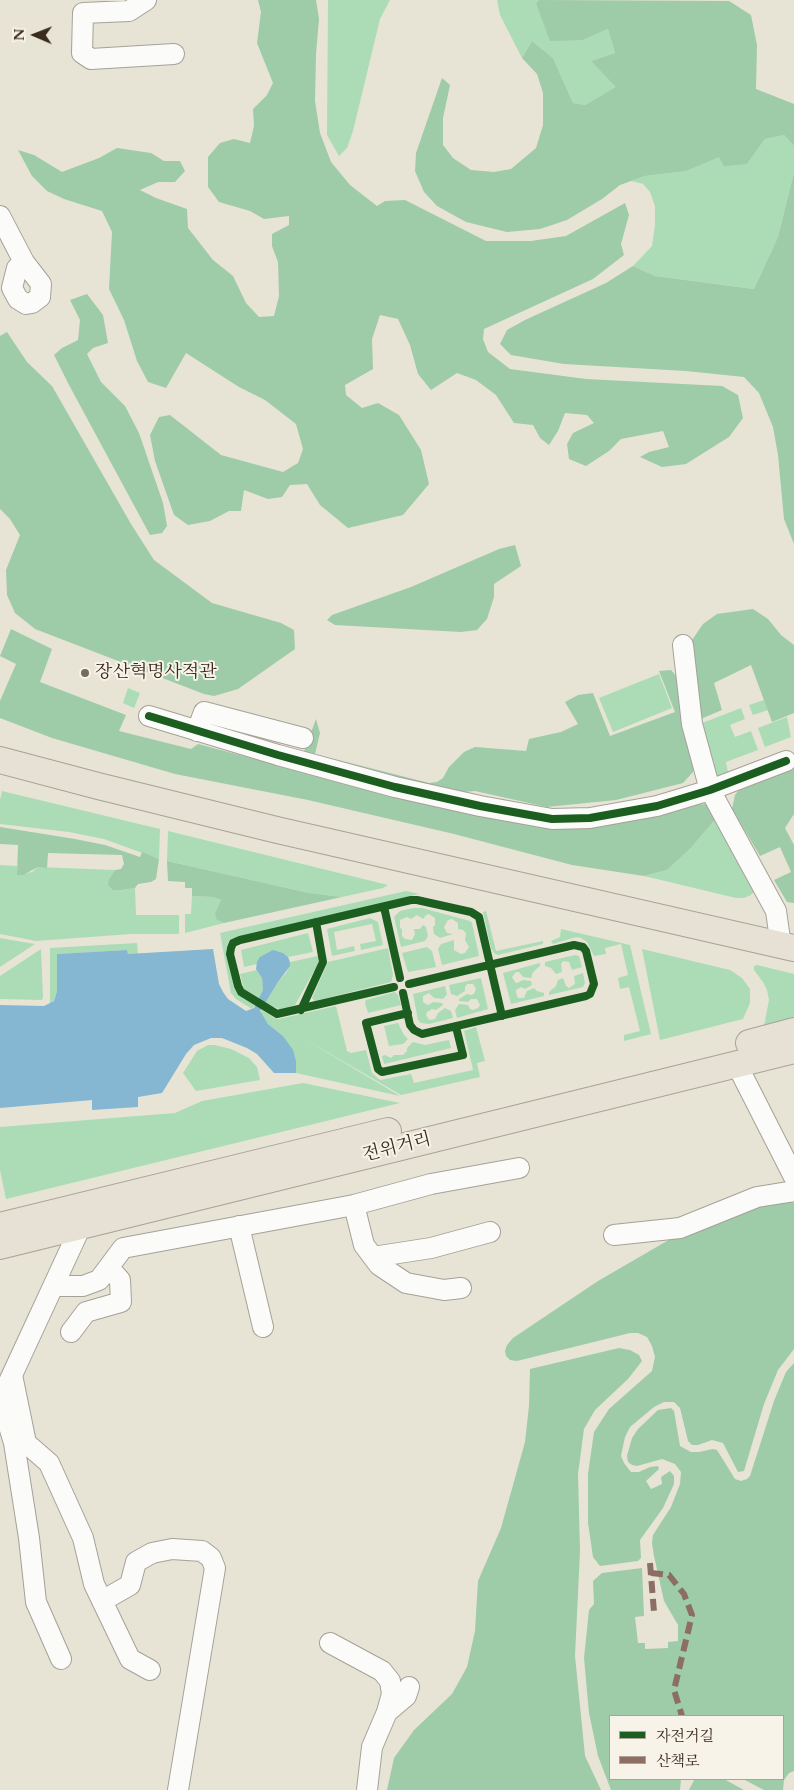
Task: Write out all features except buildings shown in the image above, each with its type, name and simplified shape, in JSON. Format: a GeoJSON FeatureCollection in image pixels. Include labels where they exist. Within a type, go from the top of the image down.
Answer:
{"type":"FeatureCollection","features":[{"type":"Feature","properties":{"kind":"main road"},"geometry":{"type":"LineString","coordinates":[[0,760],[267,828],[788,947]]}},
{"type":"Feature","properties":{"kind":"main road","name":"전위거리"},"geometry":{"type":"LineString","coordinates":[[0,1226],[794,1031]]}},
{"type":"Feature","properties":{"kind":"main road","name":"전위거리"},"geometry":{"type":"LineString","coordinates":[[0,1246],[794,1050]]}},
{"type":"Feature","properties":{"kind":"street"},"geometry":{"type":"LineString","coordinates":[[146,0],[129,10],[83,13],[82,53],[91,59],[174,54]]}},
{"type":"Feature","properties":{"kind":"street"},"geometry":{"type":"LineString","coordinates":[[0,216],[24,262]]}},
{"type":"Feature","properties":{"kind":"street"},"geometry":{"type":"LineString","coordinates":[[683,646],[692,724],[710,790],[776,911],[788,947]]}},
{"type":"Feature","properties":{"kind":"street"},"geometry":{"type":"LineString","coordinates":[[197,731],[204,712],[302,738]]}},
{"type":"Feature","properties":{"kind":"street"},"geometry":{"type":"LineString","coordinates":[[149,716],[395,787],[480,806],[552,819],[590,818],[658,806],[710,790],[786,762]]}},
{"type":"Feature","properties":{"kind":"street"},"geometry":{"type":"LineString","coordinates":[[736,1063],[794,1177]]}},
{"type":"Feature","properties":{"kind":"street"},"geometry":{"type":"LineString","coordinates":[[54,1286],[83,1286],[99,1280],[124,1248],[354,1205],[431,1184],[519,1168]]}},
{"type":"Feature","properties":{"kind":"street"},"geometry":{"type":"LineString","coordinates":[[614,1235],[680,1228],[757,1197],[794,1191]]}},
{"type":"Feature","properties":{"kind":"street"},"geometry":{"type":"LineString","coordinates":[[354,1205],[364,1245],[379,1265],[406,1283],[444,1290],[461,1288]]}},
{"type":"Feature","properties":{"kind":"street"},"geometry":{"type":"LineString","coordinates":[[60,1659],[36,1602],[29,1538],[14,1443],[0,1400],[82,1226]]}},
{"type":"Feature","properties":{"kind":"street"},"geometry":{"type":"LineString","coordinates":[[239,1226],[263,1327]]}},
{"type":"Feature","properties":{"kind":"street"},"geometry":{"type":"LineString","coordinates":[[373,1257],[431,1248],[490,1232]]}},
{"type":"Feature","properties":{"kind":"street"},"geometry":{"type":"LineString","coordinates":[[71,1332],[86,1312],[120,1302],[120,1280],[109,1268]]}},
{"type":"Feature","properties":{"kind":"street"},"geometry":{"type":"LineString","coordinates":[[12,1375],[26,1443],[49,1463],[84,1538],[94,1584],[130,1659],[150,1670]]}},
{"type":"Feature","properties":{"kind":"street"},"geometry":{"type":"LineString","coordinates":[[102,1601],[130,1585],[136,1562],[152,1553],[172,1549],[202,1551],[211,1558],[215,1568],[178,1790]]}},
{"type":"Feature","properties":{"kind":"street"},"geometry":{"type":"LineString","coordinates":[[330,1643],[382,1671],[390,1681],[392,1694],[387,1712],[372,1747],[367,1790]]}},
{"type":"Feature","properties":{"kind":"street"},"geometry":{"type":"LineString","coordinates":[[387,1712],[406,1696],[409,1687]]}},
{"type":"Feature","properties":{"kind":"green space"},"geometry":{"type":"Polygon","coordinates":[[[258,0],[316,0],[319,19],[315,101],[320,133],[331,162],[350,185],[377,206],[385,201],[405,200],[486,241],[531,241],[566,236],[625,203],[629,215],[621,244],[624,255],[593,279],[484,329],[483,339],[488,352],[510,369],[586,379],[722,386],[738,395],[743,418],[729,437],[686,464],[662,467],[640,457],[649,452],[669,447],[663,431],[621,439],[609,451],[586,466],[569,459],[567,444],[573,433],[594,423],[587,415],[565,413],[558,431],[549,445],[540,438],[533,425],[514,423],[496,395],[476,380],[457,373],[431,390],[418,374],[410,345],[398,319],[380,315],[372,339],[373,369],[345,385],[346,395],[362,408],[378,403],[399,415],[421,450],[429,484],[403,515],[348,528],[320,505],[307,484],[290,485],[282,497],[268,499],[244,490],[241,511],[229,511],[210,521],[188,525],[174,515],[155,461],[150,435],[159,417],[170,415],[221,455],[283,472],[298,463],[303,449],[296,424],[265,400],[239,387],[186,353],[166,388],[148,382],[137,361],[124,320],[109,289],[112,232],[102,211],[64,199],[47,191],[32,176],[18,150],[34,155],[62,172],[99,158],[117,148],[151,153],[164,161],[180,161],[185,171],[175,182],[158,182],[140,190],[187,209],[188,228],[213,260],[233,276],[246,303],[259,317],[274,316],[279,296],[278,262],[272,246],[272,234],[289,225],[289,216],[264,219],[250,211],[219,202],[208,187],[208,157],[220,143],[234,139],[250,143],[254,126],[253,109],[267,95],[273,83],[257,43],[261,12],[258,0]]]}},
{"type":"Feature","properties":{"kind":"green space"},"geometry":{"type":"Polygon","coordinates":[[[328,0],[390,0],[380,19],[353,131],[347,148],[339,156],[327,135],[328,0]]]}},
{"type":"Feature","properties":{"kind":"green space"},"geometry":{"type":"Polygon","coordinates":[[[497,0],[539,0],[536,3],[583,40],[608,29],[615,53],[591,61],[617,87],[585,105],[573,103],[553,58],[532,41],[522,58],[500,15],[497,0]]]}},
{"type":"Feature","properties":{"kind":"green space"},"geometry":{"type":"Polygon","coordinates":[[[539,0],[729,1],[751,15],[757,45],[756,89],[794,104],[794,146],[784,135],[765,139],[747,164],[724,166],[719,157],[686,171],[645,176],[620,185],[602,199],[567,220],[540,229],[507,232],[466,222],[437,206],[424,192],[415,171],[416,153],[442,78],[450,85],[443,118],[443,145],[453,158],[471,170],[494,172],[511,169],[536,148],[543,125],[543,93],[537,74],[522,58],[532,41],[553,58],[573,103],[585,105],[616,87],[591,61],[615,53],[608,29],[583,40],[550,41],[536,3],[539,0]]]}},
{"type":"Feature","properties":{"kind":"green space"},"geometry":{"type":"Polygon","coordinates":[[[784,135],[794,146],[794,172],[778,237],[754,289],[655,276],[633,266],[652,246],[655,206],[650,192],[643,184],[631,181],[645,176],[686,171],[719,156],[747,164],[765,139],[784,135]]]}},
{"type":"Feature","properties":{"kind":"green space"},"geometry":{"type":"Polygon","coordinates":[[[794,172],[794,544],[784,519],[778,455],[773,427],[759,393],[744,377],[686,371],[564,364],[511,355],[500,344],[507,330],[606,283],[633,266],[655,276],[754,289],[778,237],[794,172]]]}},
{"type":"Feature","properties":{"kind":"green space"},"geometry":{"type":"Polygon","coordinates":[[[87,294],[103,315],[108,343],[93,348],[87,354],[101,382],[125,406],[139,433],[163,503],[167,526],[162,533],[150,535],[54,355],[62,348],[78,340],[80,320],[70,300],[87,294]]]}},
{"type":"Feature","properties":{"kind":"green space"},"geometry":{"type":"Polygon","coordinates":[[[7,332],[27,362],[52,386],[131,524],[154,560],[212,603],[281,623],[294,630],[295,649],[238,689],[214,696],[204,694],[35,629],[15,613],[7,595],[6,570],[20,535],[10,519],[0,509],[0,336],[7,332]]]}},
{"type":"Feature","properties":{"kind":"green space"},"geometry":{"type":"Polygon","coordinates":[[[515,545],[521,566],[494,584],[494,597],[487,619],[477,630],[461,632],[335,625],[327,620],[332,615],[411,587],[499,549],[515,545]]]}},
{"type":"Feature","properties":{"kind":"green space"},"geometry":{"type":"Polygon","coordinates":[[[753,609],[768,619],[781,635],[794,645],[794,713],[772,722],[751,665],[714,683],[722,710],[696,721],[688,646],[703,624],[717,614],[753,609]]]}},
{"type":"Feature","properties":{"kind":"green space"},"geometry":{"type":"Polygon","coordinates":[[[11,629],[52,649],[40,682],[126,715],[119,731],[191,749],[198,744],[440,808],[540,825],[688,805],[707,804],[719,815],[690,849],[667,870],[644,876],[572,865],[454,834],[308,800],[175,774],[52,738],[0,718],[0,701],[16,664],[0,656],[11,629]]]}},
{"type":"Feature","properties":{"kind":"green space"},"geometry":{"type":"Polygon","coordinates":[[[671,670],[678,678],[695,755],[693,772],[683,783],[616,800],[547,807],[475,791],[454,793],[302,757],[316,719],[320,733],[315,754],[429,783],[437,782],[443,778],[449,767],[464,752],[475,747],[526,751],[529,739],[561,732],[578,724],[565,702],[578,695],[593,693],[610,736],[675,712],[659,671],[671,670]]]}},
{"type":"Feature","properties":{"kind":"green space"},"geometry":{"type":"Polygon","coordinates":[[[659,674],[672,708],[613,732],[599,698],[659,674]]]}},
{"type":"Feature","properties":{"kind":"green space"},"geometry":{"type":"Polygon","coordinates":[[[128,688],[140,693],[134,708],[123,703],[128,688]]]}},
{"type":"Feature","properties":{"kind":"green space"},"geometry":{"type":"Polygon","coordinates":[[[764,700],[768,710],[753,715],[749,705],[764,700]]]}},
{"type":"Feature","properties":{"kind":"green space"},"geometry":{"type":"Polygon","coordinates":[[[741,708],[745,719],[730,725],[735,737],[751,731],[758,750],[726,762],[728,772],[711,779],[697,725],[741,708]]]}},
{"type":"Feature","properties":{"kind":"green space"},"geometry":{"type":"Polygon","coordinates":[[[787,717],[791,737],[765,747],[758,728],[787,717]]]}},
{"type":"Feature","properties":{"kind":"green space"},"geometry":{"type":"Polygon","coordinates":[[[794,767],[794,814],[785,828],[794,845],[794,903],[787,902],[774,880],[791,872],[780,847],[760,856],[732,809],[735,795],[738,791],[794,767]]]}},
{"type":"Feature","properties":{"kind":"green space"},"geometry":{"type":"Polygon","coordinates":[[[2,791],[160,829],[159,859],[104,839],[69,832],[0,824],[2,791]]]}},
{"type":"Feature","properties":{"kind":"green space"},"geometry":{"type":"Polygon","coordinates":[[[719,815],[755,891],[751,895],[744,898],[736,898],[644,876],[667,870],[690,849],[719,815]]]}},
{"type":"Feature","properties":{"kind":"green space"},"geometry":{"type":"Polygon","coordinates":[[[0,827],[105,845],[140,857],[142,852],[159,859],[156,879],[151,882],[138,884],[135,888],[113,890],[108,885],[109,879],[115,870],[121,869],[124,864],[122,855],[48,853],[47,868],[38,867],[23,875],[17,875],[18,845],[0,844],[0,827]]]}},
{"type":"Feature","properties":{"kind":"green space"},"geometry":{"type":"Polygon","coordinates":[[[168,831],[388,885],[383,888],[342,897],[309,893],[167,861],[168,831]]]}},
{"type":"Feature","properties":{"kind":"green space"},"geometry":{"type":"Polygon","coordinates":[[[167,861],[309,893],[342,897],[224,923],[217,920],[215,914],[221,900],[213,897],[192,896],[192,888],[185,888],[185,882],[168,881],[167,861]]]}},
{"type":"Feature","properties":{"kind":"green space"},"geometry":{"type":"Polygon","coordinates":[[[0,865],[17,866],[18,875],[32,872],[38,867],[115,870],[109,879],[109,885],[113,890],[135,888],[136,915],[179,915],[179,934],[131,934],[36,941],[0,934],[0,865]]]}},
{"type":"Feature","properties":{"kind":"green space"},"geometry":{"type":"Polygon","coordinates":[[[406,891],[419,894],[231,939],[226,950],[234,988],[238,994],[255,1005],[252,1009],[236,999],[231,993],[220,933],[406,891]]]}},
{"type":"Feature","properties":{"kind":"green space"},"geometry":{"type":"Polygon","coordinates":[[[192,896],[213,897],[221,900],[217,920],[224,923],[185,933],[185,914],[191,914],[192,896]]]}},
{"type":"Feature","properties":{"kind":"green space"},"geometry":{"type":"Polygon","coordinates":[[[422,908],[470,921],[479,956],[442,965],[438,949],[441,944],[454,940],[454,950],[461,954],[465,953],[469,947],[465,940],[466,933],[458,929],[458,923],[452,919],[448,920],[444,927],[447,933],[453,934],[440,938],[434,934],[435,918],[429,914],[423,919],[417,915],[411,919],[407,917],[400,920],[402,936],[405,939],[412,940],[415,934],[414,929],[420,929],[423,925],[426,927],[428,936],[425,941],[401,947],[394,917],[400,911],[422,908]]]}},
{"type":"Feature","properties":{"kind":"green space"},"geometry":{"type":"Polygon","coordinates":[[[486,911],[496,951],[543,941],[543,944],[498,955],[495,954],[491,948],[483,912],[486,911]]]}},
{"type":"Feature","properties":{"kind":"green space"},"geometry":{"type":"Polygon","coordinates":[[[370,918],[378,922],[383,945],[361,950],[360,944],[376,941],[372,924],[334,932],[337,950],[354,946],[355,951],[332,956],[327,929],[370,918]]]}},
{"type":"Feature","properties":{"kind":"green space"},"geometry":{"type":"Polygon","coordinates":[[[561,929],[630,945],[651,1034],[624,1041],[624,1035],[640,1031],[629,987],[620,989],[618,978],[628,975],[621,944],[605,948],[606,954],[594,956],[587,942],[581,938],[576,937],[553,944],[551,941],[560,937],[561,929]]]}},
{"type":"Feature","properties":{"kind":"green space"},"geometry":{"type":"Polygon","coordinates":[[[308,933],[313,952],[288,957],[283,953],[257,962],[257,964],[244,967],[241,950],[308,933]]]}},
{"type":"Feature","properties":{"kind":"green space"},"geometry":{"type":"Polygon","coordinates":[[[0,938],[35,944],[0,967],[0,938]]]}},
{"type":"Feature","properties":{"kind":"green space"},"geometry":{"type":"Polygon","coordinates":[[[137,943],[138,954],[128,954],[127,950],[58,954],[57,991],[54,1000],[50,1004],[50,948],[137,943]]]}},
{"type":"Feature","properties":{"kind":"green space"},"geometry":{"type":"Polygon","coordinates":[[[427,947],[432,951],[436,967],[408,972],[402,953],[427,947]]]}},
{"type":"Feature","properties":{"kind":"green space"},"geometry":{"type":"Polygon","coordinates":[[[388,948],[393,975],[391,982],[315,1001],[312,998],[328,962],[388,948]]]}},
{"type":"Feature","properties":{"kind":"green space"},"geometry":{"type":"Polygon","coordinates":[[[41,949],[42,1000],[0,999],[0,976],[41,949]]]}},
{"type":"Feature","properties":{"kind":"green space"},"geometry":{"type":"Polygon","coordinates":[[[642,949],[730,970],[742,978],[750,989],[750,1003],[743,1019],[660,1040],[642,949]]]}},
{"type":"Feature","properties":{"kind":"green space"},"geometry":{"type":"Polygon","coordinates":[[[575,955],[579,956],[582,967],[572,970],[569,962],[563,961],[561,964],[562,972],[556,974],[551,968],[545,966],[545,962],[575,955]]]}},
{"type":"Feature","properties":{"kind":"green space"},"geometry":{"type":"Polygon","coordinates":[[[318,956],[318,964],[295,1005],[281,1010],[264,1002],[286,973],[290,962],[318,956]]]}},
{"type":"Feature","properties":{"kind":"green space"},"geometry":{"type":"Polygon","coordinates":[[[540,963],[540,966],[533,972],[531,978],[523,977],[519,972],[516,972],[512,977],[517,983],[523,980],[531,981],[532,985],[525,989],[521,987],[516,990],[518,998],[524,998],[527,991],[534,988],[544,993],[544,996],[511,1004],[503,973],[540,963]]]}},
{"type":"Feature","properties":{"kind":"green space"},"geometry":{"type":"Polygon","coordinates":[[[757,965],[794,974],[794,1021],[764,1026],[769,1000],[763,982],[754,970],[754,966],[757,965]]]}},
{"type":"Feature","properties":{"kind":"green space"},"geometry":{"type":"Polygon","coordinates":[[[257,970],[262,978],[263,990],[259,999],[244,989],[240,974],[257,970]]]}},
{"type":"Feature","properties":{"kind":"green space"},"geometry":{"type":"Polygon","coordinates":[[[583,973],[585,983],[583,987],[549,995],[549,992],[556,986],[558,980],[563,978],[566,986],[569,988],[575,984],[574,976],[583,973]]]}},
{"type":"Feature","properties":{"kind":"green space"},"geometry":{"type":"Polygon","coordinates":[[[481,978],[488,1009],[457,1018],[455,1010],[459,1004],[468,1005],[473,1010],[480,1005],[477,999],[471,999],[468,1002],[459,1001],[459,999],[467,994],[474,994],[476,989],[473,984],[467,984],[465,991],[457,996],[451,994],[449,985],[481,978]]]}},
{"type":"Feature","properties":{"kind":"green space"},"geometry":{"type":"Polygon","coordinates":[[[445,986],[447,994],[443,999],[434,998],[429,993],[423,996],[423,1002],[428,1005],[433,1002],[442,1003],[443,1005],[436,1010],[432,1009],[426,1015],[429,1020],[435,1019],[438,1013],[445,1008],[451,1011],[453,1018],[429,1024],[421,1023],[418,1020],[413,994],[445,986]]]}},
{"type":"Feature","properties":{"kind":"green space"},"geometry":{"type":"Polygon","coordinates":[[[395,992],[401,1005],[368,1013],[366,1000],[395,992]]]}},
{"type":"Feature","properties":{"kind":"green space"},"geometry":{"type":"Polygon","coordinates":[[[336,1006],[347,1051],[351,1053],[366,1050],[372,1073],[380,1080],[411,1074],[414,1083],[473,1070],[464,1031],[476,1027],[485,1061],[477,1063],[480,1077],[401,1095],[303,1038],[400,1096],[296,1073],[296,1061],[283,1036],[268,1024],[261,1015],[261,1009],[274,1018],[279,1019],[336,1006]]]}},
{"type":"Feature","properties":{"kind":"green space"},"geometry":{"type":"Polygon","coordinates":[[[398,1023],[408,1039],[403,1044],[389,1046],[384,1026],[398,1023]]]}},
{"type":"Feature","properties":{"kind":"green space"},"geometry":{"type":"Polygon","coordinates":[[[449,1040],[451,1048],[384,1064],[382,1056],[385,1055],[391,1058],[394,1055],[403,1055],[413,1042],[425,1045],[449,1040]]]}},
{"type":"Feature","properties":{"kind":"green space"},"geometry":{"type":"Polygon","coordinates":[[[208,1045],[231,1049],[249,1058],[257,1067],[260,1080],[196,1091],[183,1073],[197,1051],[208,1045]]]}},
{"type":"Feature","properties":{"kind":"green space"},"geometry":{"type":"Polygon","coordinates":[[[303,1083],[400,1103],[6,1199],[0,1170],[0,1127],[175,1113],[202,1101],[303,1083]]]}},
{"type":"Feature","properties":{"kind":"green space"},"geometry":{"type":"Polygon","coordinates":[[[783,1200],[794,1203],[794,1349],[778,1370],[764,1404],[744,1471],[738,1472],[723,1443],[712,1440],[692,1445],[688,1441],[680,1408],[674,1402],[664,1402],[654,1407],[630,1427],[625,1437],[621,1456],[631,1472],[639,1472],[658,1466],[659,1469],[646,1481],[651,1489],[662,1484],[661,1477],[670,1471],[674,1476],[674,1484],[663,1508],[640,1540],[641,1558],[638,1561],[600,1566],[593,1557],[588,1523],[588,1474],[594,1432],[609,1409],[652,1371],[655,1357],[652,1346],[647,1337],[638,1333],[630,1333],[517,1361],[510,1360],[506,1356],[507,1345],[513,1338],[598,1281],[686,1230],[719,1217],[783,1200]]]}},
{"type":"Feature","properties":{"kind":"green space"},"geometry":{"type":"Polygon","coordinates":[[[619,1348],[630,1350],[639,1355],[642,1361],[628,1379],[595,1410],[584,1429],[578,1474],[580,1551],[575,1656],[585,1756],[601,1790],[387,1790],[394,1758],[414,1730],[452,1694],[467,1667],[475,1631],[478,1581],[501,1528],[525,1442],[529,1406],[530,1369],[619,1348]]]}},
{"type":"Feature","properties":{"kind":"green space"},"geometry":{"type":"Polygon","coordinates":[[[794,1363],[794,1771],[789,1773],[784,1780],[784,1715],[609,1715],[609,1780],[681,1780],[680,1790],[611,1790],[598,1756],[589,1713],[584,1658],[589,1610],[594,1604],[593,1581],[602,1573],[642,1568],[644,1616],[635,1617],[638,1643],[645,1643],[645,1649],[668,1648],[668,1642],[678,1641],[678,1625],[664,1601],[652,1543],[653,1535],[671,1507],[680,1484],[681,1472],[675,1464],[662,1459],[637,1466],[632,1465],[628,1462],[627,1456],[632,1438],[638,1429],[658,1410],[671,1408],[674,1411],[680,1446],[691,1452],[717,1450],[735,1479],[741,1481],[747,1479],[750,1476],[774,1401],[786,1372],[794,1363]]]}},
{"type":"Feature","properties":{"kind":"green space"},"geometry":{"type":"Polygon","coordinates":[[[694,1780],[726,1780],[744,1790],[689,1790],[694,1780]]]}},
{"type":"Feature","properties":{"kind":"green space"},"geometry":{"type":"Polygon","coordinates":[[[745,1780],[784,1780],[783,1790],[764,1790],[745,1780]]]}},
{"type":"Feature","properties":{"kind":"water"},"geometry":{"type":"Polygon","coordinates":[[[213,949],[219,984],[223,992],[228,999],[246,1011],[254,1008],[263,990],[262,978],[256,969],[260,957],[273,950],[283,953],[288,957],[290,966],[260,1011],[268,1024],[283,1036],[293,1050],[296,1061],[296,1073],[274,1073],[257,1054],[247,1048],[222,1038],[211,1038],[194,1045],[186,1054],[162,1093],[138,1097],[138,1107],[92,1110],[92,1100],[0,1108],[0,1005],[44,1006],[54,1001],[57,991],[57,954],[127,950],[128,954],[213,949]]]}},
{"type":"Feature","properties":{"kind":"marked path"},"geometry":{"type":"LineString","coordinates":[[650,1563],[654,1612]]}},
{"type":"Feature","properties":{"kind":"marked path"},"geometry":{"type":"LineString","coordinates":[[651,1573],[669,1575],[684,1594],[692,1615],[674,1690],[682,1715]]}},
{"type":"Feature","properties":{"kind":"cycle path"},"geometry":{"type":"LineString","coordinates":[[149,716],[278,755],[395,787],[480,806],[552,819],[590,818],[657,806],[710,790],[786,761]]}},
{"type":"Feature","properties":{"kind":"cycle path"},"geometry":{"type":"LineString","coordinates":[[394,987],[277,1014],[241,992],[230,954],[231,948],[233,943],[240,940],[411,900],[471,912],[479,917],[502,1016]]}},
{"type":"Feature","properties":{"kind":"cycle path"},"geometry":{"type":"LineString","coordinates":[[384,907],[400,978]]}},
{"type":"Feature","properties":{"kind":"cycle path"},"geometry":{"type":"LineString","coordinates":[[301,1010],[323,962],[316,922]]}},
{"type":"Feature","properties":{"kind":"cycle path"},"geometry":{"type":"LineString","coordinates":[[403,993],[410,1025],[414,1030],[422,1034],[586,996],[590,994],[594,984],[586,951],[583,947],[574,945],[409,984]]}},
{"type":"Feature","properties":{"kind":"cycle path"},"geometry":{"type":"LineString","coordinates":[[408,1013],[366,1023],[378,1069],[382,1072],[463,1055],[456,1027]]}},
{"type":"Feature","properties":{"kind":"place","name":"장산혁명사적관"},"geometry":{"type":"Point","coordinates":[85,673]}}]}
